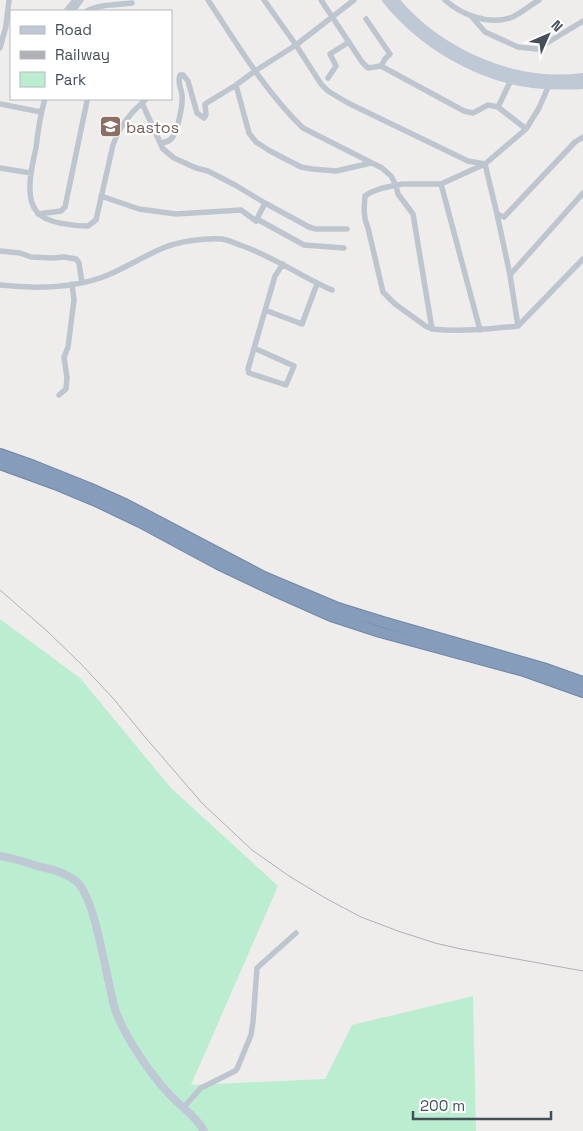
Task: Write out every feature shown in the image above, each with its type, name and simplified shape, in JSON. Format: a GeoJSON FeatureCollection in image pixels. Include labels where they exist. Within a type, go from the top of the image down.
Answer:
{"type":"FeatureCollection","features":[{"type":"Feature","properties":{"kind":"highway"},"geometry":{"type":"LineString","coordinates":[[0,454],[125,504],[264,577],[338,608],[543,668],[583,682]]}},
{"type":"Feature","properties":{"kind":"highway"},"geometry":{"type":"LineString","coordinates":[[0,464],[46,480],[98,502],[226,568],[331,616],[380,632],[524,671],[583,692]]}},
{"type":"Feature","properties":{"kind":"main road"},"geometry":{"type":"LineString","coordinates":[[386,0],[418,33],[438,48],[462,62],[511,80],[533,84],[583,85]]}},
{"type":"Feature","properties":{"kind":"main road"},"geometry":{"type":"LineString","coordinates":[[395,0],[423,28],[461,53],[484,64],[506,71],[529,75],[555,78],[583,77]]}},
{"type":"Feature","properties":{"kind":"main road"},"geometry":{"type":"LineString","coordinates":[[0,856],[60,872],[77,882],[90,908],[116,1012],[127,1035],[141,1058],[170,1095],[192,1116],[204,1131]]}},
{"type":"Feature","properties":{"kind":"street"},"geometry":{"type":"LineString","coordinates":[[0,48],[9,26],[9,0]]}},
{"type":"Feature","properties":{"kind":"street"},"geometry":{"type":"LineString","coordinates":[[74,10],[82,0]]}},
{"type":"Feature","properties":{"kind":"street"},"geometry":{"type":"LineString","coordinates":[[208,0],[255,71],[302,128],[382,168],[391,176],[398,194],[413,214],[432,329]]}},
{"type":"Feature","properties":{"kind":"street"},"geometry":{"type":"LineString","coordinates":[[264,0],[321,84],[328,91],[468,161],[485,164]]}},
{"type":"Feature","properties":{"kind":"street"},"geometry":{"type":"LineString","coordinates":[[321,0],[362,62],[368,68],[381,66],[464,111],[473,113],[488,105],[498,107],[526,129]]}},
{"type":"Feature","properties":{"kind":"street"},"geometry":{"type":"LineString","coordinates":[[161,143],[168,142],[178,125],[182,96],[178,80],[180,75],[183,74],[188,81],[197,113],[204,118],[206,115],[205,104],[296,45],[354,0]]}},
{"type":"Feature","properties":{"kind":"street"},"geometry":{"type":"LineString","coordinates":[[445,0],[472,17],[497,21],[511,18],[540,0]]}},
{"type":"Feature","properties":{"kind":"street"},"geometry":{"type":"LineString","coordinates":[[90,10],[106,5],[132,4]]}},
{"type":"Feature","properties":{"kind":"street"},"geometry":{"type":"LineString","coordinates":[[472,17],[485,32],[518,47],[537,49],[583,21]]}},
{"type":"Feature","properties":{"kind":"street"},"geometry":{"type":"LineString","coordinates":[[366,19],[390,54],[381,66]]}},
{"type":"Feature","properties":{"kind":"street"},"geometry":{"type":"LineString","coordinates":[[328,78],[336,66],[330,54],[349,42]]}},
{"type":"Feature","properties":{"kind":"street"},"geometry":{"type":"LineString","coordinates":[[498,107],[511,80]]}},
{"type":"Feature","properties":{"kind":"street"},"geometry":{"type":"LineString","coordinates":[[236,85],[249,133],[256,142],[301,167],[336,171],[371,163]]}},
{"type":"Feature","properties":{"kind":"street"},"geometry":{"type":"LineString","coordinates":[[549,85],[539,108],[526,129],[485,164],[441,184],[402,184],[373,190],[365,196],[364,220],[368,228],[383,292],[395,304],[432,329],[447,331],[480,330],[518,326],[583,259]]}},
{"type":"Feature","properties":{"kind":"street"},"geometry":{"type":"LineString","coordinates":[[45,100],[31,173],[30,193],[37,214],[50,220],[75,226],[88,226],[96,220],[116,136],[132,113],[144,101],[164,149],[174,158],[208,171],[309,227],[316,229],[347,229]]}},
{"type":"Feature","properties":{"kind":"street"},"geometry":{"type":"LineString","coordinates":[[37,214],[61,211],[65,207],[87,100]]}},
{"type":"Feature","properties":{"kind":"street"},"geometry":{"type":"LineString","coordinates":[[0,104],[41,112]]}},
{"type":"Feature","properties":{"kind":"street"},"geometry":{"type":"LineString","coordinates":[[497,214],[504,217],[575,142],[583,137]]}},
{"type":"Feature","properties":{"kind":"street"},"geometry":{"type":"LineString","coordinates":[[485,164],[510,275],[518,326]]}},
{"type":"Feature","properties":{"kind":"street"},"geometry":{"type":"LineString","coordinates":[[0,168],[31,173]]}},
{"type":"Feature","properties":{"kind":"street"},"geometry":{"type":"LineString","coordinates":[[441,184],[480,330]]}},
{"type":"Feature","properties":{"kind":"street"},"geometry":{"type":"LineString","coordinates":[[510,275],[583,193]]}},
{"type":"Feature","properties":{"kind":"street"},"geometry":{"type":"LineString","coordinates":[[101,196],[139,209],[162,213],[176,214],[241,210],[256,222],[265,203]]}},
{"type":"Feature","properties":{"kind":"street"},"geometry":{"type":"LineString","coordinates":[[257,219],[304,245],[344,248]]}},
{"type":"Feature","properties":{"kind":"street"},"geometry":{"type":"LineString","coordinates":[[0,285],[28,288],[82,283],[107,275],[165,247],[196,240],[224,239],[283,264],[317,284],[332,290]]}},
{"type":"Feature","properties":{"kind":"street"},"geometry":{"type":"LineString","coordinates":[[0,251],[20,253],[31,257],[76,259],[79,263],[82,283]]}},
{"type":"Feature","properties":{"kind":"street"},"geometry":{"type":"LineString","coordinates":[[254,348],[294,366],[286,384],[249,373],[248,369],[254,348],[265,310],[275,276],[283,264]]}},
{"type":"Feature","properties":{"kind":"street"},"geometry":{"type":"LineString","coordinates":[[59,395],[66,389],[67,378],[64,357],[68,347],[74,300],[72,284]]}},
{"type":"Feature","properties":{"kind":"street"},"geometry":{"type":"LineString","coordinates":[[265,310],[302,324],[317,284]]}},
{"type":"Feature","properties":{"kind":"street"},"geometry":{"type":"LineString","coordinates":[[183,1108],[202,1088],[237,1069],[251,1035],[257,968],[296,933]]}},
{"type":"Feature","properties":{"kind":"green space"},"geometry":{"type":"Polygon","coordinates":[[[0,619],[80,678],[171,788],[278,886],[191,1085],[325,1079],[352,1025],[473,996],[476,1131],[0,1131],[0,619]]]}},
{"type":"Feature","properties":{"kind":"railway"},"geometry":{"type":"LineString","coordinates":[[0,590],[80,663],[112,697],[202,803],[252,850],[289,876],[361,917],[435,943],[583,971]]}},
{"type":"Feature","properties":{"kind":"place","name":"bastos"},"geometry":{"type":"Point","coordinates":[110,127]}}]}
